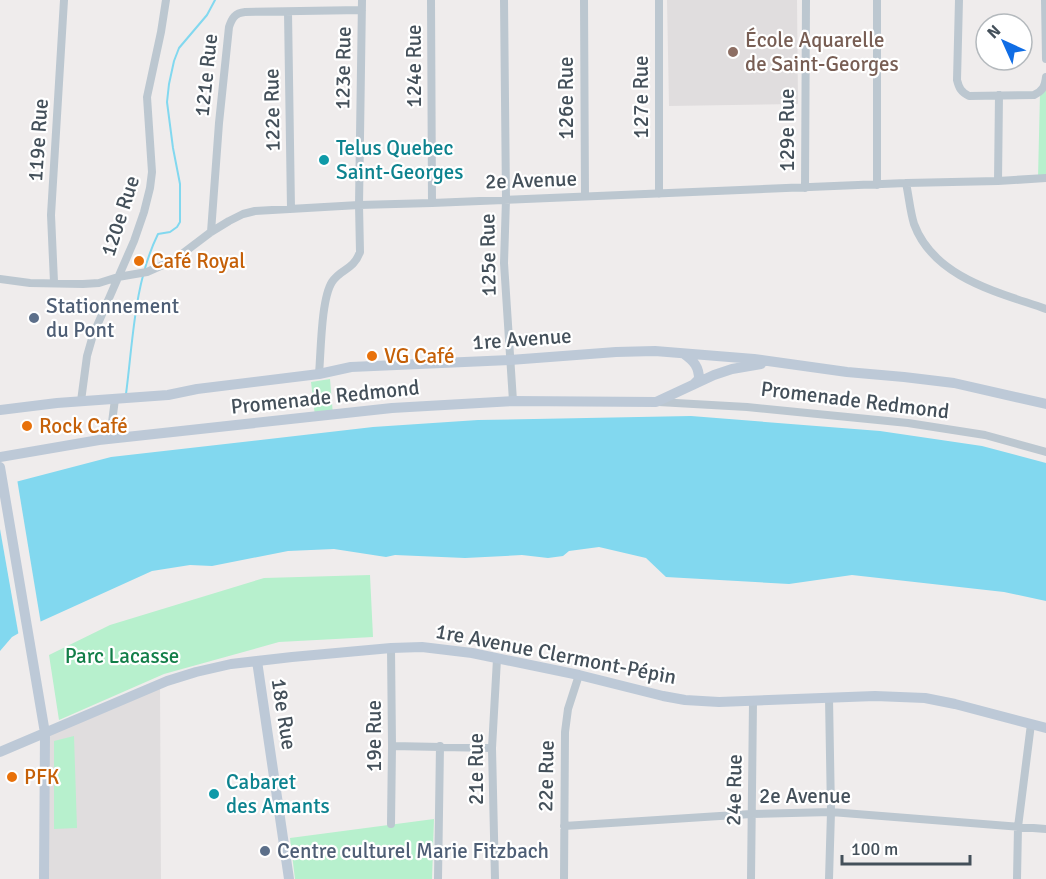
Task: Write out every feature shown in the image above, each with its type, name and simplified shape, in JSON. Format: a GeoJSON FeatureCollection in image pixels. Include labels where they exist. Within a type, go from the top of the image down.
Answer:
{"type":"FeatureCollection","features":[{"type":"Feature","properties":{"kind":"street","name":"119e Rue"},"geometry":{"type":"LineString","coordinates":[[54,282],[51,215],[64,0]]}},
{"type":"Feature","properties":{"kind":"street","name":"120e Rue"},"geometry":{"type":"LineString","coordinates":[[81,401],[87,356],[99,321],[137,231],[150,188],[153,172],[147,97],[166,0]]}},
{"type":"Feature","properties":{"kind":"street","name":"123e Rue"},"geometry":{"type":"LineString","coordinates":[[319,374],[327,293],[335,277],[349,269],[360,252],[362,0]]}},
{"type":"Feature","properties":{"kind":"street","name":"124e Rue"},"geometry":{"type":"LineString","coordinates":[[431,0],[432,203]]}},
{"type":"Feature","properties":{"kind":"street","name":"125e Rue"},"geometry":{"type":"LineString","coordinates":[[504,0],[506,199],[504,263],[513,401]]}},
{"type":"Feature","properties":{"kind":"street","name":"126e Rue"},"geometry":{"type":"LineString","coordinates":[[584,0],[585,196]]}},
{"type":"Feature","properties":{"kind":"street","name":"127e Rue"},"geometry":{"type":"LineString","coordinates":[[658,194],[659,0]]}},
{"type":"Feature","properties":{"kind":"street","name":"129e Rue"},"geometry":{"type":"LineString","coordinates":[[805,188],[806,0]]}},
{"type":"Feature","properties":{"kind":"street"},"geometry":{"type":"LineString","coordinates":[[877,0],[877,185]]}},
{"type":"Feature","properties":{"kind":"street"},"geometry":{"type":"LineString","coordinates":[[959,0],[957,80],[960,90],[969,96],[1034,95],[1040,93],[1046,77]]}},
{"type":"Feature","properties":{"kind":"street"},"geometry":{"type":"LineString","coordinates":[[1045,0],[1046,59]]}},
{"type":"Feature","properties":{"kind":"street","name":"121e Rue"},"geometry":{"type":"LineString","coordinates":[[211,232],[219,123],[231,20],[240,13],[362,10]]}},
{"type":"Feature","properties":{"kind":"street","name":"122e Rue"},"geometry":{"type":"LineString","coordinates":[[288,12],[291,209]]}},
{"type":"Feature","properties":{"kind":"street"},"geometry":{"type":"LineString","coordinates":[[998,181],[999,95]]}},
{"type":"Feature","properties":{"kind":"street","name":"2e Avenue"},"geometry":{"type":"LineString","coordinates":[[0,279],[30,283],[83,284],[99,283],[144,273],[174,260],[211,232],[243,214],[255,211],[1046,178]]}},
{"type":"Feature","properties":{"kind":"street"},"geometry":{"type":"LineString","coordinates":[[906,183],[915,225],[925,245],[936,257],[955,273],[991,290],[1046,309]]}},
{"type":"Feature","properties":{"kind":"street","name":"1re Avenue"},"geometry":{"type":"LineString","coordinates":[[0,410],[168,395],[197,389],[319,374],[351,367],[655,351],[904,376],[954,383],[1046,404]]}},
{"type":"Feature","properties":{"kind":"street"},"geometry":{"type":"LineString","coordinates":[[684,354],[698,368],[699,380],[693,386]]}},
{"type":"Feature","properties":{"kind":"street","name":"Promenade Redmond"},"geometry":{"type":"LineString","coordinates":[[656,402],[732,369],[777,363]]}},
{"type":"Feature","properties":{"kind":"street"},"geometry":{"type":"LineString","coordinates":[[110,438],[115,399]]}},
{"type":"Feature","properties":{"kind":"street","name":"Promenade Redmond"},"geometry":{"type":"LineString","coordinates":[[0,457],[110,438],[392,408],[513,401],[656,402],[747,407],[908,423],[985,435],[1046,452]]}},
{"type":"Feature","properties":{"kind":"street"},"geometry":{"type":"LineString","coordinates":[[0,467],[45,733],[44,879]]}},
{"type":"Feature","properties":{"kind":"street","name":"1re Avenue Clermont-Pépin"},"geometry":{"type":"LineString","coordinates":[[0,752],[176,678],[196,672],[231,664],[292,657],[422,647],[497,658],[663,696],[704,701],[753,702],[875,696],[925,698],[1046,728]]}},
{"type":"Feature","properties":{"kind":"street","name":"19e Rue"},"geometry":{"type":"LineString","coordinates":[[391,648],[391,824]]}},
{"type":"Feature","properties":{"kind":"street","name":"21e Rue"},"geometry":{"type":"LineString","coordinates":[[495,879],[492,748],[497,658]]}},
{"type":"Feature","properties":{"kind":"street","name":"18e Rue"},"geometry":{"type":"LineString","coordinates":[[257,661],[289,879]]}},
{"type":"Feature","properties":{"kind":"street","name":"22e Rue"},"geometry":{"type":"LineString","coordinates":[[564,879],[565,732],[568,709],[579,675]]}},
{"type":"Feature","properties":{"kind":"street"},"geometry":{"type":"LineString","coordinates":[[829,879],[830,698]]}},
{"type":"Feature","properties":{"kind":"street","name":"24e Rue"},"geometry":{"type":"LineString","coordinates":[[751,879],[753,702]]}},
{"type":"Feature","properties":{"kind":"street"},"geometry":{"type":"LineString","coordinates":[[1017,879],[1018,827],[1031,724]]}},
{"type":"Feature","properties":{"kind":"street"},"geometry":{"type":"LineString","coordinates":[[392,746],[492,748]]}},
{"type":"Feature","properties":{"kind":"street"},"geometry":{"type":"LineString","coordinates":[[438,879],[440,746]]}},
{"type":"Feature","properties":{"kind":"street","name":"2e Avenue"},"geometry":{"type":"LineString","coordinates":[[564,826],[751,814],[831,812],[1046,829]]}},
{"type":"Feature","properties":{"kind":"shaded area","name":"École Aquarelle de Saint-Georges"},"geometry":{"type":"Polygon","coordinates":[[[667,0],[797,0],[798,104],[669,106],[667,0]]]}},
{"type":"Feature","properties":{"kind":"shaded area"},"geometry":{"type":"Polygon","coordinates":[[[160,684],[161,879],[44,879],[45,733],[160,684]]]}},
{"type":"Feature","properties":{"kind":"green space"},"geometry":{"type":"Polygon","coordinates":[[[1046,89],[1046,178],[1038,178],[1040,93],[1046,89]]]}},
{"type":"Feature","properties":{"kind":"green space"},"geometry":{"type":"Polygon","coordinates":[[[330,379],[333,415],[315,416],[311,382],[330,379]]]}},
{"type":"Feature","properties":{"kind":"green space","name":"Parc Lacasse"},"geometry":{"type":"Polygon","coordinates":[[[370,575],[373,637],[279,642],[164,674],[59,720],[49,655],[110,625],[264,578],[370,575]]]}},
{"type":"Feature","properties":{"kind":"green space"},"geometry":{"type":"Polygon","coordinates":[[[74,736],[77,828],[54,829],[54,741],[74,736]]]}},
{"type":"Feature","properties":{"kind":"green space"},"geometry":{"type":"Polygon","coordinates":[[[434,819],[432,879],[295,879],[290,838],[434,819]]]}},
{"type":"Feature","properties":{"kind":"water"},"geometry":{"type":"Polygon","coordinates":[[[691,416],[880,431],[982,446],[1046,463],[1046,601],[1004,592],[852,575],[789,584],[666,577],[646,558],[599,547],[569,551],[563,556],[548,558],[522,555],[465,558],[395,555],[386,557],[334,549],[288,551],[212,566],[190,565],[152,571],[33,625],[12,637],[0,651],[0,486],[111,457],[373,427],[478,420],[691,416]]]}},
{"type":"Feature","properties":{"kind":"pier"},"geometry":{"type":"Polygon","coordinates":[[[17,479],[41,624],[19,637],[0,529],[0,483],[17,479]]]}},
{"type":"Feature","properties":{"kind":"waterway"},"geometry":{"type":"LineString","coordinates":[[126,394],[136,312],[144,272],[158,234],[170,232],[180,222],[180,184],[167,102],[174,61],[179,48],[207,15],[215,0]]}},
{"type":"Feature","properties":{"kind":"place","name":"École Aquarelle de Saint-Georges"},"geometry":{"type":"Point","coordinates":[733,52]}},
{"type":"Feature","properties":{"kind":"place","name":"Telus Quebec Saint-Georges"},"geometry":{"type":"Point","coordinates":[324,160]}},
{"type":"Feature","properties":{"kind":"place","name":"Café Royal"},"geometry":{"type":"Point","coordinates":[139,261]}},
{"type":"Feature","properties":{"kind":"place","name":"Stationnement du Pont"},"geometry":{"type":"Point","coordinates":[34,318]}},
{"type":"Feature","properties":{"kind":"place","name":"VG Café"},"geometry":{"type":"Point","coordinates":[372,356]}},
{"type":"Feature","properties":{"kind":"place","name":"Rock Café"},"geometry":{"type":"Point","coordinates":[27,426]}},
{"type":"Feature","properties":{"kind":"place","name":"PFK"},"geometry":{"type":"Point","coordinates":[12,777]}},
{"type":"Feature","properties":{"kind":"place","name":"Cabaret des Amants"},"geometry":{"type":"Point","coordinates":[214,794]}},
{"type":"Feature","properties":{"kind":"place","name":"Centre culturel Marie Fitzbach"},"geometry":{"type":"Point","coordinates":[265,851]}}]}
